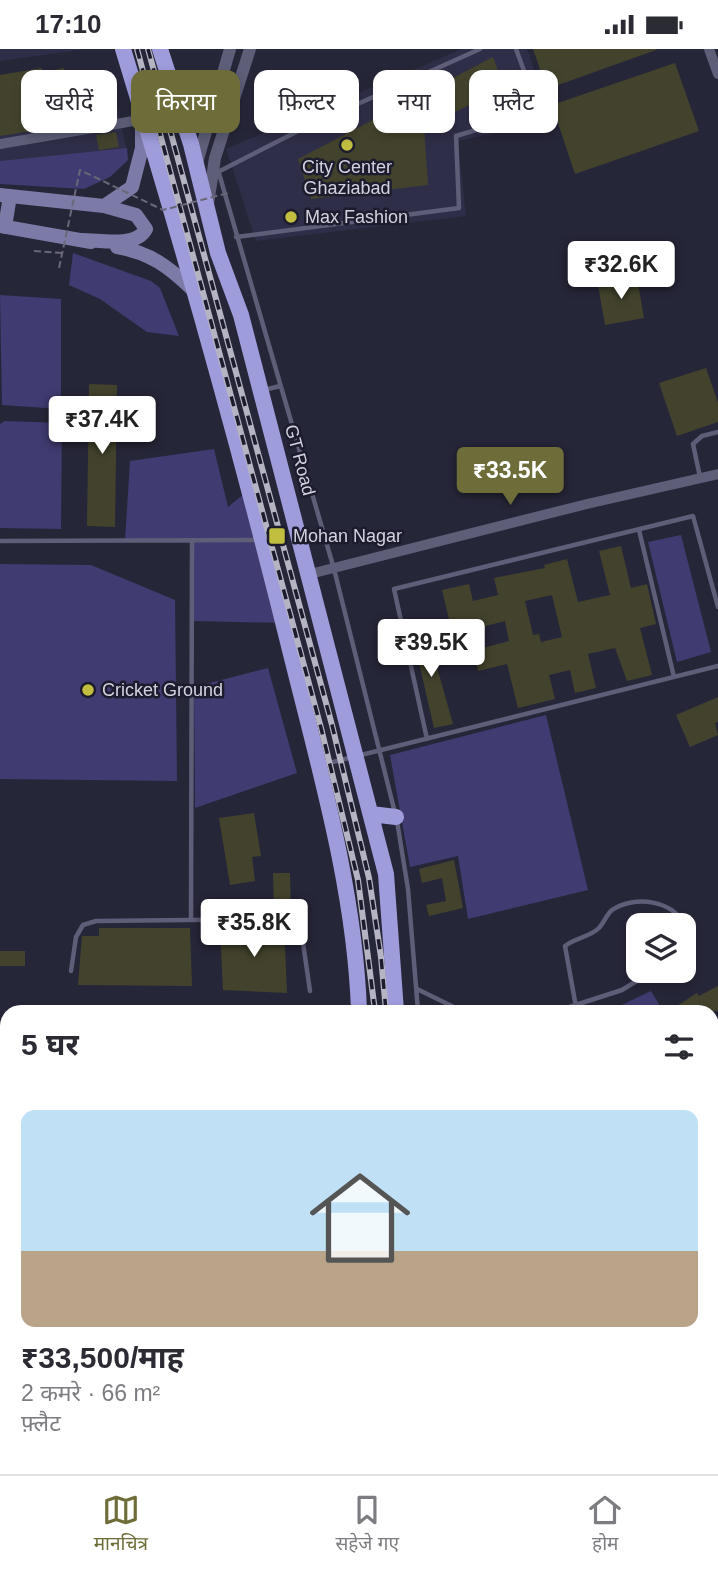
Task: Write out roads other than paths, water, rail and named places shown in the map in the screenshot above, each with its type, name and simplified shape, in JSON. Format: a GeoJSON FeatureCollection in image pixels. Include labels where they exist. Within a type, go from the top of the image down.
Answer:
{"type":"FeatureCollection","features":[{"type":"Feature","properties":{"kind":"highway"},"geometry":{"type":"LineString","coordinates":[[123,49],[131,74]]}},
{"type":"Feature","properties":{"kind":"highway","name":"GT Road"},"geometry":{"type":"LineString","coordinates":[[160,49],[196,166],[206,212],[241,315],[357,756],[386,874],[396,1005]]}},
{"type":"Feature","properties":{"kind":"highway"},"geometry":{"type":"LineString","coordinates":[[147,133],[264,540],[319,766],[358,963],[359,1005]]}},
{"type":"Feature","properties":{"kind":"highway"},"geometry":{"type":"LineString","coordinates":[[371,814],[396,817]]}},
{"type":"Feature","properties":{"kind":"main road"},"geometry":{"type":"LineString","coordinates":[[104,206],[132,187],[142,148],[143,133]]}},
{"type":"Feature","properties":{"kind":"main road"},"geometry":{"type":"LineString","coordinates":[[82,240],[133,240],[142,237],[146,229],[136,215],[104,206],[5,196],[2,227],[82,240],[152,256],[169,266],[193,290]]}},
{"type":"Feature","properties":{"kind":"street"},"geometry":{"type":"LineString","coordinates":[[196,166],[230,49]]}},
{"type":"Feature","properties":{"kind":"street"},"geometry":{"type":"LineString","coordinates":[[206,212],[215,158],[250,49]]}},
{"type":"Feature","properties":{"kind":"street"},"geometry":{"type":"LineString","coordinates":[[709,49],[718,74]]}},
{"type":"Feature","properties":{"kind":"street"},"geometry":{"type":"LineString","coordinates":[[0,144],[131,122]]}},
{"type":"Feature","properties":{"kind":"street"},"geometry":{"type":"LineString","coordinates":[[310,574],[718,474]]}},
{"type":"Feature","properties":{"kind":"lane"},"geometry":{"type":"LineString","coordinates":[[218,172],[302,129],[480,49]]}},
{"type":"Feature","properties":{"kind":"lane"},"geometry":{"type":"LineString","coordinates":[[236,237],[459,208],[456,136],[533,113],[538,109],[516,49]]}},
{"type":"Feature","properties":{"kind":"lane"},"geometry":{"type":"LineString","coordinates":[[215,158],[334,569],[396,817],[408,889],[417,1005]]}},
{"type":"Feature","properties":{"kind":"lane"},"geometry":{"type":"LineString","coordinates":[[261,391],[280,386]]}},
{"type":"Feature","properties":{"kind":"lane"},"geometry":{"type":"LineString","coordinates":[[701,478],[693,444],[702,436],[718,432]]}},
{"type":"Feature","properties":{"kind":"lane"},"geometry":{"type":"LineString","coordinates":[[427,739],[394,589],[693,516],[718,607]]}},
{"type":"Feature","properties":{"kind":"lane"},"geometry":{"type":"LineString","coordinates":[[639,530],[674,677]]}},
{"type":"Feature","properties":{"kind":"lane"},"geometry":{"type":"LineString","coordinates":[[0,541],[264,540]]}},
{"type":"Feature","properties":{"kind":"lane"},"geometry":{"type":"LineString","coordinates":[[191,919],[192,541]]}},
{"type":"Feature","properties":{"kind":"lane"},"geometry":{"type":"LineString","coordinates":[[319,766],[718,666]]}},
{"type":"Feature","properties":{"kind":"lane"},"geometry":{"type":"LineString","coordinates":[[576,1005],[565,946],[599,928],[611,911],[623,905],[663,904],[677,913]]}},
{"type":"Feature","properties":{"kind":"lane"},"geometry":{"type":"LineString","coordinates":[[71,971],[76,937],[83,925],[96,921],[291,921],[300,929],[310,991]]}},
{"type":"Feature","properties":{"kind":"lane"},"geometry":{"type":"LineString","coordinates":[[581,1005],[633,983]]}},
{"type":"Feature","properties":{"kind":"lane"},"geometry":{"type":"LineString","coordinates":[[416,989],[449,1005]]}},
{"type":"Feature","properties":{"kind":"railway"},"geometry":{"type":"LineString","coordinates":[[137,49],[321,728],[358,880],[374,1005]]}},
{"type":"Feature","properties":{"kind":"railway"},"geometry":{"type":"LineString","coordinates":[[148,49],[332,725],[369,878],[385,1005]]}},
{"type":"Feature","properties":{"kind":"place","name":"City Center Ghaziabad"},"geometry":{"type":"Point","coordinates":[347,145]}},
{"type":"Feature","properties":{"kind":"place","name":"Max Fashion"},"geometry":{"type":"Point","coordinates":[291,217]}},
{"type":"Feature","properties":{"kind":"place","name":"Mohan Nagar"},"geometry":{"type":"Point","coordinates":[277,536]}},
{"type":"Feature","properties":{"kind":"place","name":"Cricket Ground"},"geometry":{"type":"Point","coordinates":[88,690]}}]}
